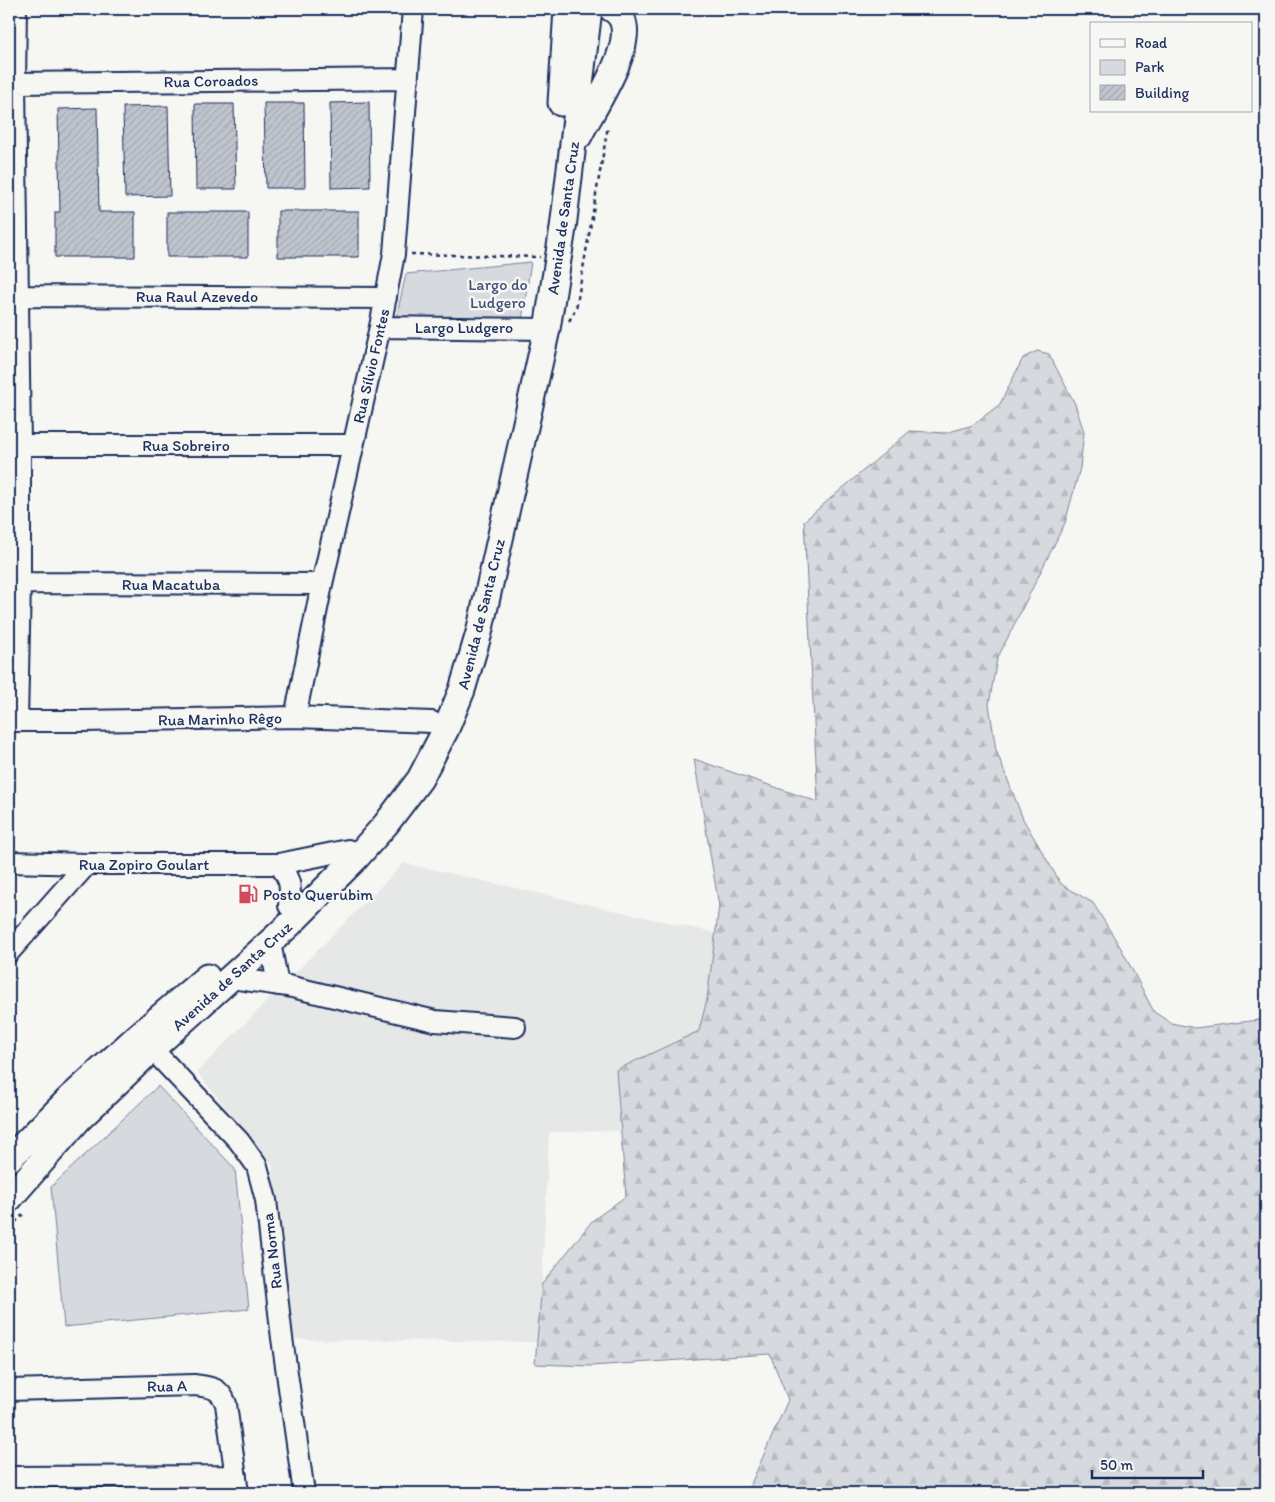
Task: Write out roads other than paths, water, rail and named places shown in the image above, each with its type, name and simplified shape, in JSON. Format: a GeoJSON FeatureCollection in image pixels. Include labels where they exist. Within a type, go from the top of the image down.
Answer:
{"type":"FeatureCollection","features":[{"type":"Feature","properties":{"kind":"main road","name":"Avenida de Santa Cruz"},"geometry":{"type":"LineString","coordinates":[[18,1204],[78,1119],[270,942],[356,858],[386,824],[420,779],[446,729],[462,690],[479,633],[549,327],[563,228],[589,9]]}},
{"type":"Feature","properties":{"kind":"main road"},"geometry":{"type":"LineString","coordinates":[[571,160],[579,135],[614,72],[621,53],[624,34],[619,10]]}},
{"type":"Feature","properties":{"kind":"main road","name":"Avenida de Santa Cruz"},"geometry":{"type":"LineString","coordinates":[[9,1159],[68,1100],[137,1037],[289,906],[348,850],[375,818],[404,774],[432,722],[447,689],[464,633],[501,479],[549,327],[543,257],[571,13]]}},
{"type":"Feature","properties":{"kind":"street"},"geometry":{"type":"LineString","coordinates":[[13,721],[20,583],[20,445],[14,296],[16,9]]}},
{"type":"Feature","properties":{"kind":"street","name":"Rua Sílvio Fontes"},"geometry":{"type":"LineString","coordinates":[[295,717],[394,254],[413,9]]}},
{"type":"Feature","properties":{"kind":"street","name":"Rua Coroados"},"geometry":{"type":"LineString","coordinates":[[15,83],[408,79]]}},
{"type":"Feature","properties":{"kind":"street","name":"Rua Raul Azevedo"},"geometry":{"type":"LineString","coordinates":[[14,296],[386,298]]}},
{"type":"Feature","properties":{"kind":"street","name":"Largo Ludgero"},"geometry":{"type":"LineString","coordinates":[[380,326],[549,327]]}},
{"type":"Feature","properties":{"kind":"street","name":"Rua Sobreiro"},"geometry":{"type":"LineString","coordinates":[[20,445],[353,445]]}},
{"type":"Feature","properties":{"kind":"street","name":"Rua Macatuba"},"geometry":{"type":"LineString","coordinates":[[20,583],[322,584]]}},
{"type":"Feature","properties":{"kind":"street","name":"Rua Marinho Rêgo"},"geometry":{"type":"LineString","coordinates":[[13,721],[295,717],[432,722]]}},
{"type":"Feature","properties":{"kind":"street","name":"Rua Zopiro Goulart"},"geometry":{"type":"LineString","coordinates":[[9,862],[279,864],[348,850]]}},
{"type":"Feature","properties":{"kind":"street"},"geometry":{"type":"LineString","coordinates":[[9,952],[87,864]]}},
{"type":"Feature","properties":{"kind":"street"},"geometry":{"type":"LineString","coordinates":[[279,864],[290,882],[289,906]]}},
{"type":"Feature","properties":{"kind":"street"},"geometry":{"type":"LineString","coordinates":[[270,942],[278,984]]}},
{"type":"Feature","properties":{"kind":"street"},"geometry":{"type":"LineString","coordinates":[[230,978],[278,984],[436,1021],[516,1027]]}},
{"type":"Feature","properties":{"kind":"street","name":"Rua Norma"},"geometry":{"type":"LineString","coordinates":[[152,1049],[239,1141],[257,1166],[266,1200],[282,1338],[304,1493]]}},
{"type":"Feature","properties":{"kind":"street","name":"Rua A"},"geometry":{"type":"LineString","coordinates":[[9,1390],[194,1385],[221,1392],[226,1404],[237,1485]]}},
{"type":"Feature","properties":{"kind":"street"},"geometry":{"type":"LineString","coordinates":[[9,1477],[237,1485]]}},
{"type":"Feature","properties":{"kind":"place","name":"Posto Querubim"},"geometry":{"type":"Point","coordinates":[248,894]}},
{"type":"Feature","properties":{"kind":"park label","name":"Largo do Ludgero"},"geometry":{"type":"Point","coordinates":[498,293]}}]}
